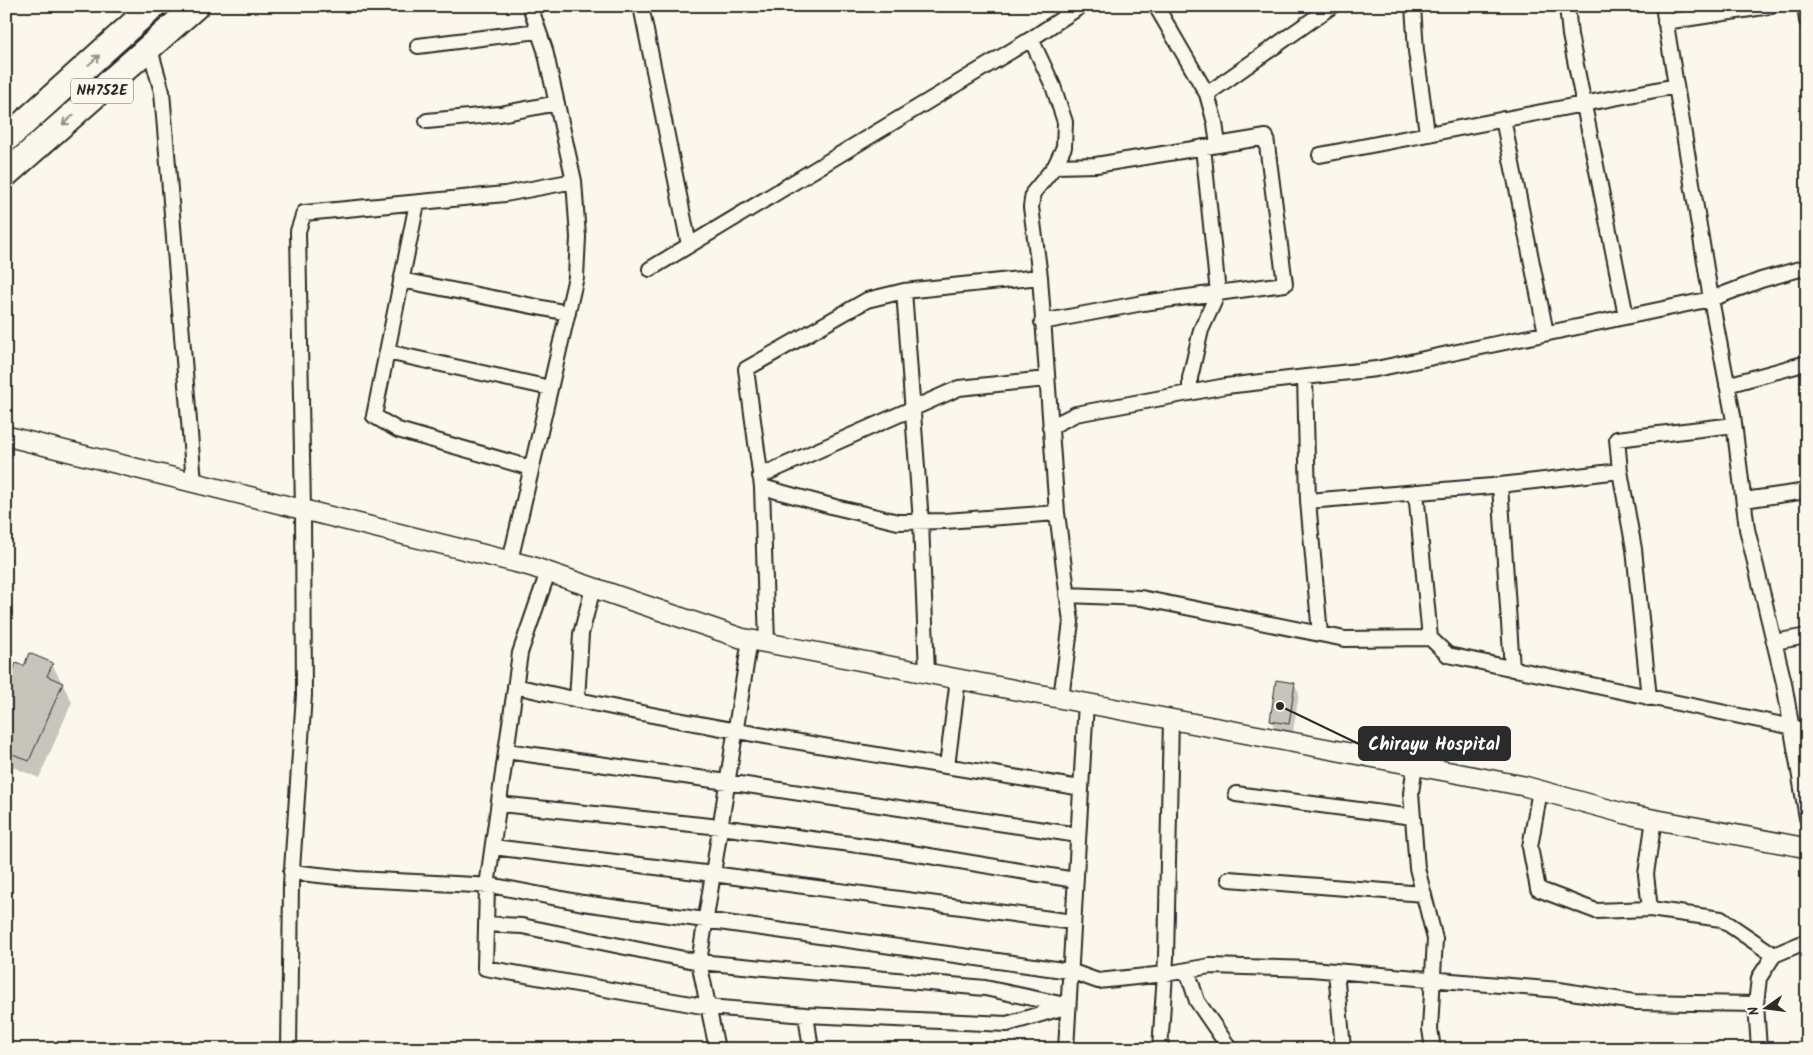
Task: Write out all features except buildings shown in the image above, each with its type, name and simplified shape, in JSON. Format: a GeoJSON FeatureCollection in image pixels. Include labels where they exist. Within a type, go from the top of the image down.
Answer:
{"type":"FeatureCollection","features":[{"type":"Feature","properties":{"kind":"highway","name":"NH752E"},"geometry":{"type":"LineString","coordinates":[[6,139],[153,6]]}},
{"type":"Feature","properties":{"kind":"highway","name":"NH752E"},"geometry":{"type":"LineString","coordinates":[[6,174],[150,49],[196,6]]}},
{"type":"Feature","properties":{"kind":"street"},"geometry":{"type":"LineString","coordinates":[[510,561],[576,277],[578,245],[574,181],[545,50],[530,6]]}},
{"type":"Feature","properties":{"kind":"street"},"geometry":{"type":"LineString","coordinates":[[641,6],[689,245]]}},
{"type":"Feature","properties":{"kind":"street"},"geometry":{"type":"LineString","coordinates":[[650,269],[1031,39],[1081,6]]}},
{"type":"Feature","properties":{"kind":"street"},"geometry":{"type":"LineString","coordinates":[[1156,6],[1207,94],[1215,123],[1218,144]]}},
{"type":"Feature","properties":{"kind":"street"},"geometry":{"type":"LineString","coordinates":[[1207,94],[1332,6]]}},
{"type":"Feature","properties":{"kind":"street"},"geometry":{"type":"LineString","coordinates":[[1413,6],[1416,51],[1427,133]]}},
{"type":"Feature","properties":{"kind":"street"},"geometry":{"type":"LineString","coordinates":[[1567,6],[1570,35],[1626,316]]}},
{"type":"Feature","properties":{"kind":"street"},"geometry":{"type":"LineString","coordinates":[[1663,6],[1711,299],[1734,425],[1747,529],[1784,683],[1807,818]]}},
{"type":"Feature","properties":{"kind":"street"},"geometry":{"type":"LineString","coordinates":[[1665,22],[1770,6]]}},
{"type":"Feature","properties":{"kind":"street"},"geometry":{"type":"LineString","coordinates":[[1805,6],[1807,21]]}},
{"type":"Feature","properties":{"kind":"street"},"geometry":{"type":"LineString","coordinates":[[418,46],[538,32]]}},
{"type":"Feature","properties":{"kind":"street"},"geometry":{"type":"LineString","coordinates":[[1031,39],[1053,86],[1065,122],[1064,147],[1055,166],[1032,193],[1031,207],[1040,277],[1057,513],[1071,622],[1061,698]]}},
{"type":"Feature","properties":{"kind":"street"},"geometry":{"type":"LineString","coordinates":[[150,49],[162,92],[194,482]]}},
{"type":"Feature","properties":{"kind":"street"},"geometry":{"type":"LineString","coordinates":[[1320,155],[1676,86]]}},
{"type":"Feature","properties":{"kind":"street"},"geometry":{"type":"LineString","coordinates":[[427,121],[500,114],[556,103]]}},
{"type":"Feature","properties":{"kind":"street"},"geometry":{"type":"LineString","coordinates":[[1502,119],[1546,333]]}},
{"type":"Feature","properties":{"kind":"street"},"geometry":{"type":"LineString","coordinates":[[1042,322],[1143,303],[1285,284],[1266,136],[1096,165],[1055,166]]}},
{"type":"Feature","properties":{"kind":"street"},"geometry":{"type":"LineString","coordinates":[[1190,393],[1190,378],[1201,330],[1218,293],[1203,147]]}},
{"type":"Feature","properties":{"kind":"street"},"geometry":{"type":"LineString","coordinates":[[289,1049],[292,872],[304,695],[298,231],[304,214],[505,194],[574,181]]}},
{"type":"Feature","properties":{"kind":"street"},"geometry":{"type":"LineString","coordinates":[[417,202],[374,416],[398,430],[531,468]]}},
{"type":"Feature","properties":{"kind":"street"},"geometry":{"type":"LineString","coordinates":[[1050,427],[1076,414],[1226,386],[1376,369],[1711,299],[1762,280],[1807,267]]}},
{"type":"Feature","properties":{"kind":"street"},"geometry":{"type":"LineString","coordinates":[[717,1049],[699,962],[735,732],[758,641],[761,481],[746,369],[867,300],[904,291],[1040,277]]}},
{"type":"Feature","properties":{"kind":"street"},"geometry":{"type":"LineString","coordinates":[[401,280],[568,313]]}},
{"type":"Feature","properties":{"kind":"street"},"geometry":{"type":"LineString","coordinates":[[904,291],[921,522],[928,673]]}},
{"type":"Feature","properties":{"kind":"street"},"geometry":{"type":"LineString","coordinates":[[387,352],[550,388]]}},
{"type":"Feature","properties":{"kind":"street"},"geometry":{"type":"LineString","coordinates":[[1727,385],[1807,363]]}},
{"type":"Feature","properties":{"kind":"street"},"geometry":{"type":"LineString","coordinates":[[1305,377],[1308,501],[1320,634]]}},
{"type":"Feature","properties":{"kind":"street"},"geometry":{"type":"LineString","coordinates":[[761,481],[959,388],[1046,379]]}},
{"type":"Feature","properties":{"kind":"street"},"geometry":{"type":"LineString","coordinates":[[1649,698],[1634,549],[1620,471],[1617,439],[1734,425]]}},
{"type":"Feature","properties":{"kind":"street"},"geometry":{"type":"LineString","coordinates":[[6,436],[510,561],[758,641],[1415,765],[1540,790],[1626,814],[1807,848]]}},
{"type":"Feature","properties":{"kind":"street"},"geometry":{"type":"LineString","coordinates":[[1308,501],[1500,485],[1620,471]]}},
{"type":"Feature","properties":{"kind":"street"},"geometry":{"type":"LineString","coordinates":[[761,481],[835,507],[898,522],[1057,513]]}},
{"type":"Feature","properties":{"kind":"street"},"geometry":{"type":"LineString","coordinates":[[1500,485],[1512,669]]}},
{"type":"Feature","properties":{"kind":"street"},"geometry":{"type":"LineString","coordinates":[[1744,500],[1807,491]]}},
{"type":"Feature","properties":{"kind":"street"},"geometry":{"type":"LineString","coordinates":[[1416,492],[1430,638],[1448,656],[1807,730]]}},
{"type":"Feature","properties":{"kind":"street"},"geometry":{"type":"LineString","coordinates":[[548,572],[520,653],[487,886],[485,968],[708,1007],[806,1015],[1007,1024],[1068,1006]]}},
{"type":"Feature","properties":{"kind":"street"},"geometry":{"type":"LineString","coordinates":[[577,700],[580,634],[593,588]]}},
{"type":"Feature","properties":{"kind":"street"},"geometry":{"type":"LineString","coordinates":[[1067,595],[1141,598],[1345,639],[1430,638]]}},
{"type":"Feature","properties":{"kind":"street"},"geometry":{"type":"LineString","coordinates":[[1774,642],[1807,636]]}},
{"type":"Feature","properties":{"kind":"street"},"geometry":{"type":"LineString","coordinates":[[947,766],[958,679]]}},
{"type":"Feature","properties":{"kind":"street"},"geometry":{"type":"LineString","coordinates":[[516,686],[735,732],[1081,788]]}},
{"type":"Feature","properties":{"kind":"street"},"geometry":{"type":"LineString","coordinates":[[1066,1049],[1086,703]]}},
{"type":"Feature","properties":{"kind":"street"},"geometry":{"type":"LineString","coordinates":[[1160,1049],[1165,974],[1171,719]]}},
{"type":"Feature","properties":{"kind":"street"},"geometry":{"type":"LineString","coordinates":[[506,751],[1078,835]]}},
{"type":"Feature","properties":{"kind":"street"},"geometry":{"type":"LineString","coordinates":[[1415,765],[1411,793],[1417,868],[1435,939],[1430,1029],[1432,1049]]}},
{"type":"Feature","properties":{"kind":"street"},"geometry":{"type":"LineString","coordinates":[[1540,790],[1530,848],[1538,889],[1596,911],[1650,909],[1721,919],[1774,955]]}},
{"type":"Feature","properties":{"kind":"street"},"geometry":{"type":"LineString","coordinates":[[1236,794],[1413,817]]}},
{"type":"Feature","properties":{"kind":"street"},"geometry":{"type":"LineString","coordinates":[[499,804],[720,827],[881,848],[1075,880]]}},
{"type":"Feature","properties":{"kind":"street"},"geometry":{"type":"LineString","coordinates":[[1650,909],[1646,874],[1654,819]]}},
{"type":"Feature","properties":{"kind":"street"},"geometry":{"type":"LineString","coordinates":[[492,847],[713,874],[1073,922]]}},
{"type":"Feature","properties":{"kind":"street"},"geometry":{"type":"LineString","coordinates":[[292,872],[356,879],[487,886],[583,903],[1070,972],[1098,981],[1165,974],[1210,966],[1336,971],[1559,990],[1634,1002],[1756,1004]]}},
{"type":"Feature","properties":{"kind":"street"},"geometry":{"type":"LineString","coordinates":[[1229,879],[1424,894]]}},
{"type":"Feature","properties":{"kind":"street"},"geometry":{"type":"LineString","coordinates":[[486,924],[522,926],[699,962],[984,988],[1068,1006]]}},
{"type":"Feature","properties":{"kind":"street"},"geometry":{"type":"LineString","coordinates":[[1759,1049],[1756,1004],[1759,978],[1774,955],[1807,941]]}},
{"type":"Feature","properties":{"kind":"street"},"geometry":{"type":"LineString","coordinates":[[1186,970],[1197,1001],[1230,1049]]}},
{"type":"Feature","properties":{"kind":"street"},"geometry":{"type":"LineString","coordinates":[[1336,971],[1343,1049]]}},
{"type":"Feature","properties":{"kind":"street"},"geometry":{"type":"LineString","coordinates":[[806,1015],[811,1049]]}},
{"type":"Feature","properties":{"kind":"place","name":"Chirayu Hospital"},"geometry":{"type":"Point","coordinates":[1280,706]}}]}
